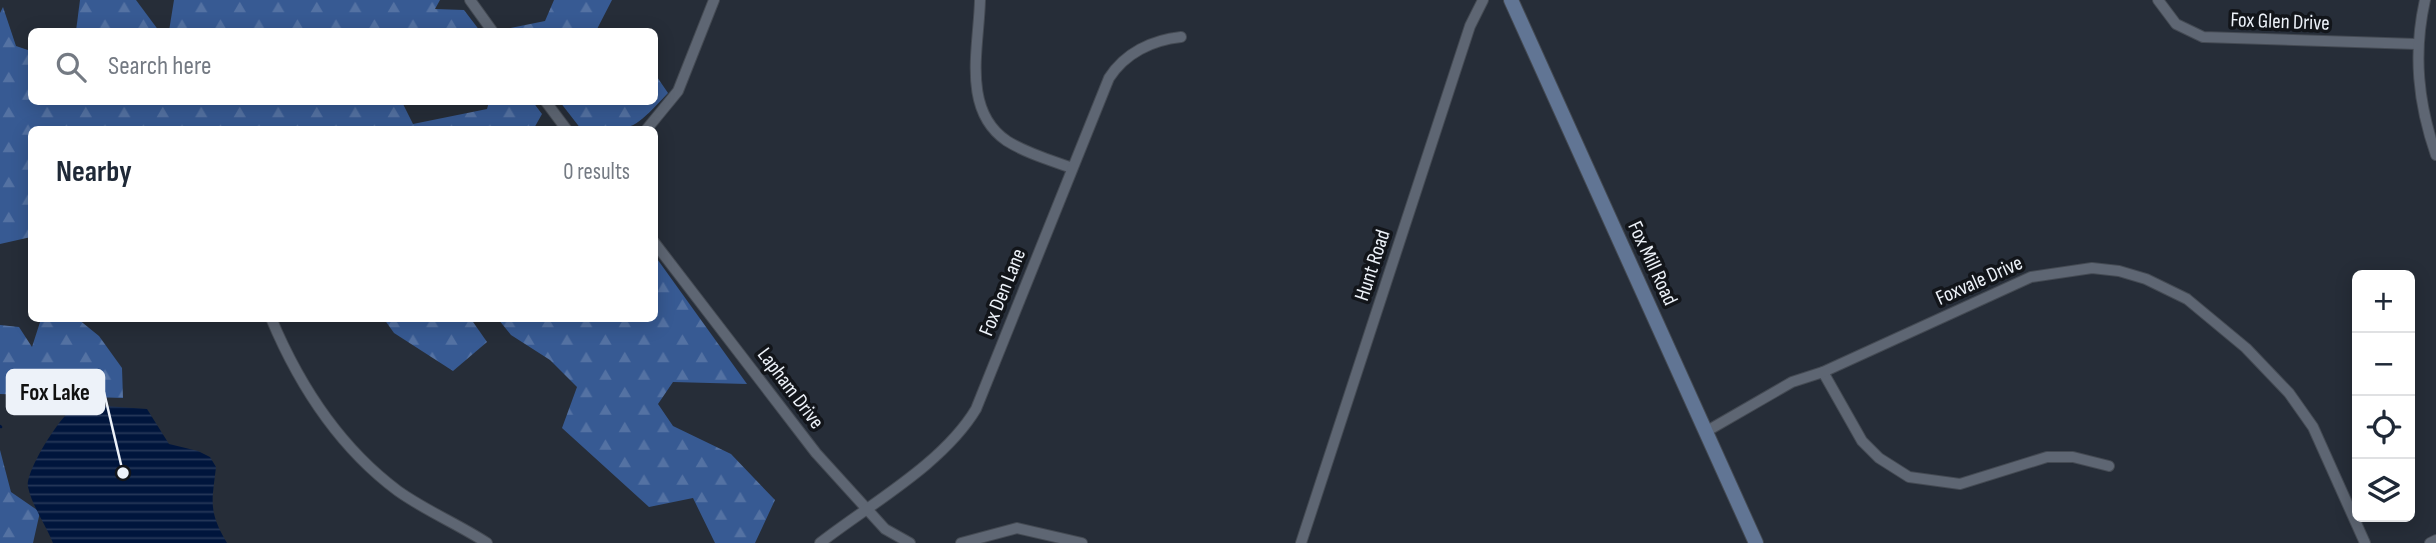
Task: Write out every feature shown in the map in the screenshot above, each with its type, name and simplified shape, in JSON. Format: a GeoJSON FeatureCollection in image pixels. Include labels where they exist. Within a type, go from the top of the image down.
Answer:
{"type":"FeatureCollection","features":[{"type":"Feature","properties":{"kind":"main road","name":"Fox Mill Road"},"geometry":{"type":"LineString","coordinates":[[1511,0],[1756,543]]}},
{"type":"Feature","properties":{"kind":"street"},"geometry":{"type":"LineString","coordinates":[[470,0],[490,28]]}},
{"type":"Feature","properties":{"kind":"street"},"geometry":{"type":"LineString","coordinates":[[649,126],[678,91],[714,0]]}},
{"type":"Feature","properties":{"kind":"street"},"geometry":{"type":"LineString","coordinates":[[980,0],[976,87],[983,115],[999,135],[1014,145],[1072,168]]}},
{"type":"Feature","properties":{"kind":"street","name":"Hunt Road"},"geometry":{"type":"LineString","coordinates":[[1301,543],[1470,26],[1483,0]]}},
{"type":"Feature","properties":{"kind":"street","name":"Fox Glen Drive"},"geometry":{"type":"LineString","coordinates":[[2158,0],[2176,24],[2203,37],[2416,44]]}},
{"type":"Feature","properties":{"kind":"street"},"geometry":{"type":"LineString","coordinates":[[2425,0],[2416,44],[2424,110],[2436,155]]}},
{"type":"Feature","properties":{"kind":"street","name":"Fox Den Lane"},"geometry":{"type":"LineString","coordinates":[[820,543],[944,448],[967,424],[976,409],[1114,70],[1142,48],[1181,37]]}},
{"type":"Feature","properties":{"kind":"street"},"geometry":{"type":"LineString","coordinates":[[548,105],[564,126]]}},
{"type":"Feature","properties":{"kind":"street","name":"Lapham Drive"},"geometry":{"type":"LineString","coordinates":[[658,247],[816,453],[885,529],[910,543]]}},
{"type":"Feature","properties":{"kind":"street","name":"Foxvale Drive"},"geometry":{"type":"LineString","coordinates":[[1707,430],[1792,382],[1823,372],[2031,276],[2092,268],[2119,271],[2146,279],[2187,299],[2254,355],[2289,393],[2313,427],[2365,543]]}},
{"type":"Feature","properties":{"kind":"street"},"geometry":{"type":"LineString","coordinates":[[273,322],[316,405],[358,456],[398,491],[487,543]]}},
{"type":"Feature","properties":{"kind":"street"},"geometry":{"type":"LineString","coordinates":[[1823,372],[1862,441],[1879,458],[1909,477],[1960,484],[2047,457],[2073,457],[2109,466]]}},
{"type":"Feature","properties":{"kind":"street"},"geometry":{"type":"LineString","coordinates":[[961,543],[1017,528],[1082,543]]}},
{"type":"Feature","properties":{"kind":"street"},"geometry":{"type":"LineString","coordinates":[[2430,543],[2436,540]]}},
{"type":"Feature","properties":{"kind":"green space"},"geometry":{"type":"Polygon","coordinates":[[[80,0],[136,0],[157,28],[76,28],[80,0]]]}},
{"type":"Feature","properties":{"kind":"green space"},"geometry":{"type":"Polygon","coordinates":[[[174,0],[440,0],[435,9],[464,10],[478,28],[169,28],[174,0]]]}},
{"type":"Feature","properties":{"kind":"green space"},"geometry":{"type":"Polygon","coordinates":[[[554,0],[612,0],[598,28],[511,28],[545,21],[554,0]]]}},
{"type":"Feature","properties":{"kind":"green space"},"geometry":{"type":"Polygon","coordinates":[[[3,7],[16,46],[28,50],[28,105],[404,105],[413,124],[487,109],[488,105],[535,105],[542,114],[535,126],[28,126],[28,238],[0,244],[0,13],[3,7]]]}},
{"type":"Feature","properties":{"kind":"green space"},"geometry":{"type":"Polygon","coordinates":[[[658,78],[668,93],[658,103],[658,78]]]}},
{"type":"Feature","properties":{"kind":"green space"},"geometry":{"type":"Polygon","coordinates":[[[562,105],[656,105],[631,126],[579,126],[562,105]]]}},
{"type":"Feature","properties":{"kind":"green space"},"geometry":{"type":"Polygon","coordinates":[[[658,260],[747,384],[673,382],[658,404],[673,426],[731,454],[775,500],[755,543],[715,543],[693,498],[649,507],[562,428],[577,387],[550,360],[511,335],[500,322],[658,322],[658,260]]]}},
{"type":"Feature","properties":{"kind":"green space"},"geometry":{"type":"Polygon","coordinates":[[[40,322],[82,322],[99,336],[122,368],[123,398],[0,394],[0,325],[19,327],[32,347],[40,322]]]}},
{"type":"Feature","properties":{"kind":"green space"},"geometry":{"type":"Polygon","coordinates":[[[386,322],[473,322],[487,342],[453,371],[394,333],[386,322]]]}},
{"type":"Feature","properties":{"kind":"green space"},"geometry":{"type":"Polygon","coordinates":[[[0,450],[11,492],[40,512],[33,543],[0,543],[0,450]]]}},
{"type":"Feature","properties":{"kind":"shaded area"},"geometry":{"type":"Polygon","coordinates":[[[78,404],[147,409],[169,444],[210,457],[216,467],[214,514],[227,543],[53,543],[33,501],[28,487],[29,479],[46,442],[63,418],[78,404]]]}},
{"type":"Feature","properties":{"kind":"place","name":"Fox Lake"},"geometry":{"type":"Point","coordinates":[123,473]}}]}
